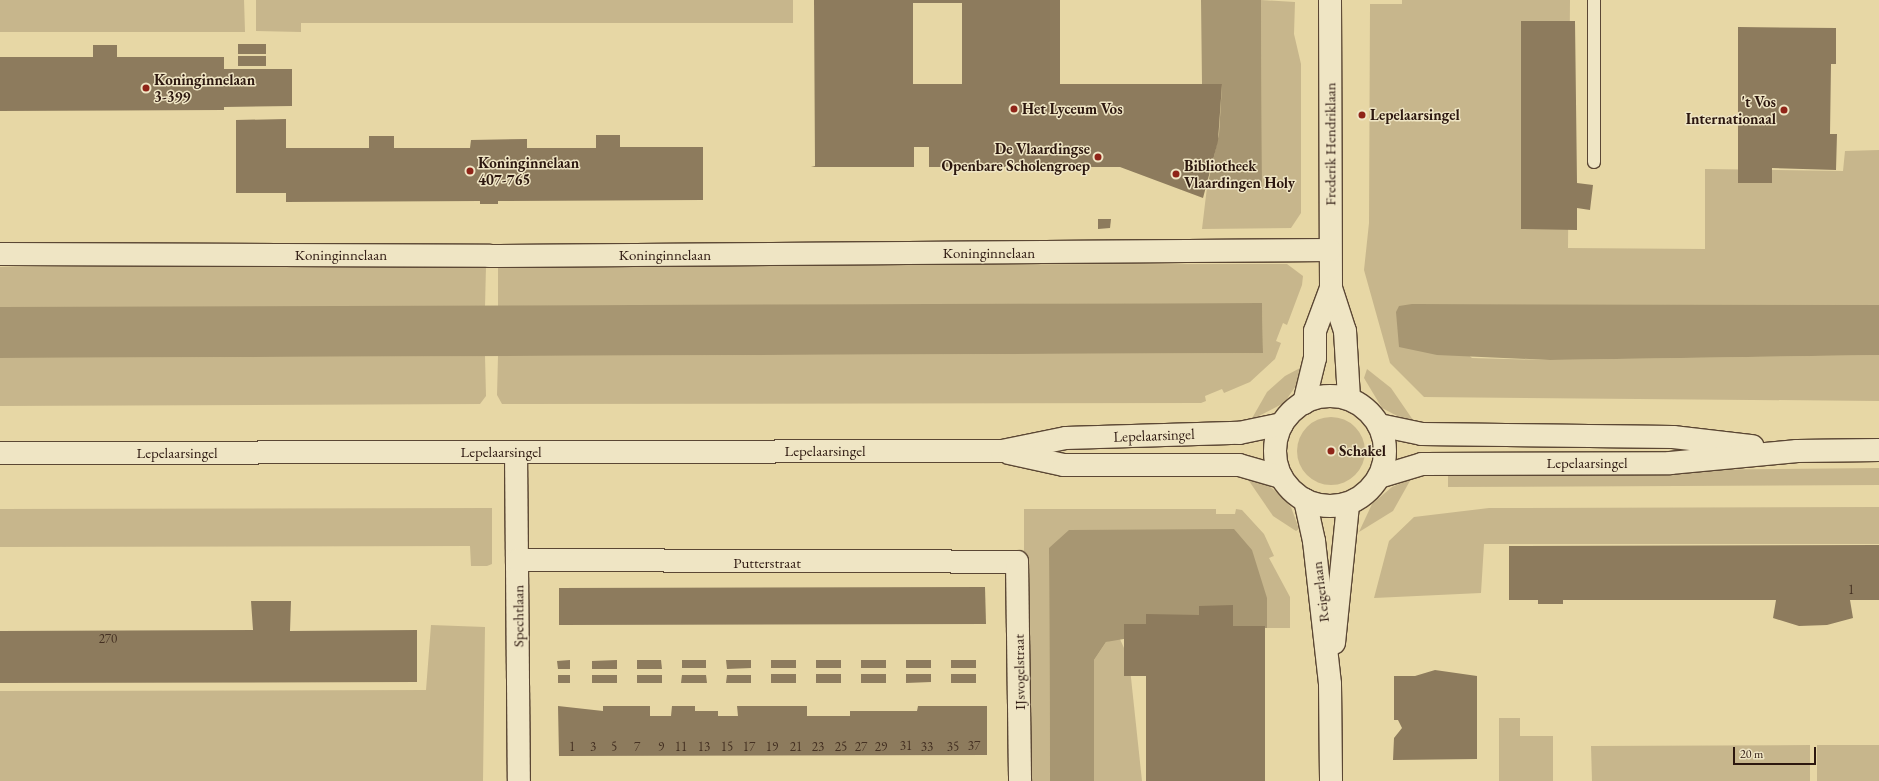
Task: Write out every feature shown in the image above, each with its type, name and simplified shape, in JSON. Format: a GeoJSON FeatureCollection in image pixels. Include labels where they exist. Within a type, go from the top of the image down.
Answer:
{"type":"FeatureCollection","features":[{"type":"Feature","properties":{"kind":"street","name":"Frederik Hendriklaan"},"geometry":{"type":"LineString","coordinates":[[1330,0],[1331,288],[1345,331],[1349,399]]}},
{"type":"Feature","properties":{"kind":"street","name":"Koninginnelaan"},"geometry":{"type":"LineString","coordinates":[[0,254],[506,256],[1330,250]]}},
{"type":"Feature","properties":{"kind":"street","name":"Frederik Hendriklaan"},"geometry":{"type":"LineString","coordinates":[[1304,403],[1315,358],[1315,331],[1331,288]]}},
{"type":"Feature","properties":{"kind":"street"},"geometry":{"type":"LineString","coordinates":[[1322,397],[1349,399],[1361,405],[1379,425],[1385,451],[1379,477],[1369,491],[1348,504],[1326,506],[1305,500],[1281,477],[1275,445],[1282,424],[1304,403],[1322,397]]}},
{"type":"Feature","properties":{"kind":"street","name":"Lepelaarsingel"},"geometry":{"type":"LineString","coordinates":[[0,453],[1002,451],[1066,438],[1240,433],[1282,424]]}},
{"type":"Feature","properties":{"kind":"street","name":"Lepelaarsingel"},"geometry":{"type":"LineString","coordinates":[[1379,425],[1422,434],[1673,437],[1797,450]]}},
{"type":"Feature","properties":{"kind":"street","name":"Lepelaarsingel"},"geometry":{"type":"LineString","coordinates":[[1379,477],[1422,464],[1670,463],[1797,450],[1879,450]]}},
{"type":"Feature","properties":{"kind":"street","name":"Lepelaarsingel"},"geometry":{"type":"LineString","coordinates":[[1002,451],[1064,465],[1239,465],[1281,477]]}},
{"type":"Feature","properties":{"kind":"street","name":"Spechtlaan"},"geometry":{"type":"LineString","coordinates":[[516,452],[519,781]]}},
{"type":"Feature","properties":{"kind":"street","name":"Reigerlaan"},"geometry":{"type":"LineString","coordinates":[[1305,500],[1314,541],[1330,684],[1331,781]]}},
{"type":"Feature","properties":{"kind":"street","name":"Reigerlaan"},"geometry":{"type":"LineString","coordinates":[[1330,684],[1348,504]]}},
{"type":"Feature","properties":{"kind":"street","name":"Putterstraat"},"geometry":{"type":"LineString","coordinates":[[518,560],[1017,562]]}},
{"type":"Feature","properties":{"kind":"street","name":"IJsvogelstraat"},"geometry":{"type":"LineString","coordinates":[[1017,562],[1020,781]]}},
{"type":"Feature","properties":{"kind":"lane"},"geometry":{"type":"LineString","coordinates":[[1594,0],[1594,162]]}},
{"type":"Feature","properties":{"kind":"shaded area"},"geometry":{"type":"Polygon","coordinates":[[[0,0],[244,0],[245,32],[0,32],[0,0]]]}},
{"type":"Feature","properties":{"kind":"shaded area"},"geometry":{"type":"Polygon","coordinates":[[[256,0],[793,0],[793,23],[301,23],[301,32],[256,31],[256,0]]]}},
{"type":"Feature","properties":{"kind":"shaded area"},"geometry":{"type":"Polygon","coordinates":[[[1201,0],[1261,0],[1262,189],[1207,187],[1219,134],[1222,84],[1202,84],[1201,0]]]}},
{"type":"Feature","properties":{"kind":"shaded area"},"geometry":{"type":"Polygon","coordinates":[[[1261,0],[1295,2],[1294,34],[1301,64],[1301,213],[1291,228],[1202,229],[1207,187],[1262,189],[1261,0]]]}},
{"type":"Feature","properties":{"kind":"shaded area"},"geometry":{"type":"Polygon","coordinates":[[[1402,0],[1570,0],[1568,248],[1705,249],[1705,169],[1843,171],[1845,151],[1879,150],[1879,305],[1412,304],[1472,358],[1550,360],[1879,355],[1879,401],[1424,397],[1390,363],[1364,270],[1369,223],[1370,4],[1402,4],[1402,0]]]}},
{"type":"Feature","properties":{"kind":"shaded area"},"geometry":{"type":"Polygon","coordinates":[[[1287,264],[1303,276],[1302,285],[1287,325],[1283,323],[1276,341],[1281,343],[1275,359],[1250,382],[1224,393],[1222,389],[1205,396],[1206,401],[1201,403],[502,404],[497,395],[498,356],[1263,353],[1262,303],[498,306],[498,265],[1287,264]]]}},
{"type":"Feature","properties":{"kind":"shaded area"},"geometry":{"type":"Polygon","coordinates":[[[486,266],[485,307],[0,307],[0,267],[486,266]]]}},
{"type":"Feature","properties":{"kind":"shaded area"},"geometry":{"type":"Polygon","coordinates":[[[1262,303],[1263,353],[0,358],[0,307],[1262,303]]]}},
{"type":"Feature","properties":{"kind":"shaded area"},"geometry":{"type":"Polygon","coordinates":[[[1412,304],[1879,305],[1879,355],[1550,360],[1437,355],[1399,347],[1396,312],[1399,306],[1412,304]]]}},
{"type":"Feature","properties":{"kind":"shaded area"},"geometry":{"type":"Polygon","coordinates":[[[485,356],[486,396],[480,404],[0,406],[0,358],[485,356]]]}},
{"type":"Feature","properties":{"kind":"shaded area"},"geometry":{"type":"Polygon","coordinates":[[[1302,367],[1300,380],[1284,403],[1251,420],[1267,392],[1285,376],[1302,367]]]}},
{"type":"Feature","properties":{"kind":"shaded area"},"geometry":{"type":"Polygon","coordinates":[[[1367,369],[1391,388],[1413,420],[1405,420],[1382,408],[1364,378],[1367,369]]]}},
{"type":"Feature","properties":{"kind":"shaded area"},"geometry":{"type":"Polygon","coordinates":[[[1331,417],[1344,420],[1355,427],[1362,438],[1365,451],[1362,464],[1355,475],[1344,482],[1331,485],[1318,482],[1307,475],[1300,464],[1297,451],[1300,438],[1307,427],[1318,420],[1331,417]]]}},
{"type":"Feature","properties":{"kind":"shaded area"},"geometry":{"type":"Polygon","coordinates":[[[1879,468],[1879,485],[1448,487],[1448,472],[1879,468]]]}},
{"type":"Feature","properties":{"kind":"shaded area"},"geometry":{"type":"Polygon","coordinates":[[[1247,478],[1264,482],[1279,494],[1291,507],[1299,529],[1296,531],[1273,516],[1247,478]]]}},
{"type":"Feature","properties":{"kind":"shaded area"},"geometry":{"type":"Polygon","coordinates":[[[1411,479],[1393,511],[1359,532],[1372,504],[1392,487],[1411,479]]]}},
{"type":"Feature","properties":{"kind":"shaded area"},"geometry":{"type":"Polygon","coordinates":[[[1879,507],[1879,544],[1484,544],[1481,593],[1374,598],[1389,541],[1414,517],[1489,508],[1879,507]]]}},
{"type":"Feature","properties":{"kind":"shaded area"},"geometry":{"type":"Polygon","coordinates":[[[492,508],[492,564],[487,566],[471,566],[470,546],[0,547],[0,509],[492,508]]]}},
{"type":"Feature","properties":{"kind":"shaded area"},"geometry":{"type":"Polygon","coordinates":[[[1024,509],[1216,509],[1216,514],[1235,514],[1236,509],[1242,510],[1264,534],[1274,556],[1269,558],[1290,597],[1290,628],[1267,628],[1267,598],[1049,548],[1050,781],[1024,781],[1024,509]]]}},
{"type":"Feature","properties":{"kind":"shaded area"},"geometry":{"type":"Polygon","coordinates":[[[1234,529],[1252,550],[1267,598],[1267,628],[1146,627],[1147,635],[1106,642],[1094,660],[1094,781],[1050,781],[1049,548],[1069,530],[1234,529]]]}},
{"type":"Feature","properties":{"kind":"shaded area"},"geometry":{"type":"Polygon","coordinates":[[[431,625],[485,627],[483,781],[0,781],[0,691],[426,690],[431,625]]]}},
{"type":"Feature","properties":{"kind":"shaded area"},"geometry":{"type":"Polygon","coordinates":[[[1119,637],[1129,659],[1142,781],[1094,781],[1094,660],[1106,642],[1119,637]]]}},
{"type":"Feature","properties":{"kind":"shaded area"},"geometry":{"type":"Polygon","coordinates":[[[1499,718],[1520,718],[1520,736],[1553,736],[1553,781],[1499,781],[1499,718]]]}},
{"type":"Feature","properties":{"kind":"shaded area"},"geometry":{"type":"Polygon","coordinates":[[[1810,745],[1810,781],[1592,781],[1591,746],[1810,745]]]}},
{"type":"Feature","properties":{"kind":"shaded area"},"geometry":{"type":"Polygon","coordinates":[[[1817,745],[1879,745],[1879,781],[1817,781],[1817,745]]]}},
{"type":"Feature","properties":{"kind":"building"},"geometry":{"type":"Polygon","coordinates":[[[814,0],[1060,0],[1060,84],[1222,84],[1218,141],[1203,198],[1120,167],[929,167],[929,147],[914,147],[914,167],[811,167],[815,166],[814,0]],[[913,3],[913,84],[962,84],[962,3],[913,3]]]}},
{"type":"Feature","properties":{"kind":"building"},"geometry":{"type":"Polygon","coordinates":[[[1521,21],[1575,21],[1577,183],[1593,185],[1590,210],[1577,208],[1577,230],[1521,229],[1521,21]]]}},
{"type":"Feature","properties":{"kind":"building","name":"'t Vos Internationaal"},"geometry":{"type":"Polygon","coordinates":[[[1738,27],[1836,28],[1836,64],[1831,64],[1830,134],[1837,134],[1836,170],[1772,168],[1772,183],[1738,183],[1738,27]]]}},
{"type":"Feature","properties":{"kind":"building"},"geometry":{"type":"Polygon","coordinates":[[[238,44],[266,44],[266,54],[238,54],[238,44]]]}},
{"type":"Feature","properties":{"kind":"building","name":"Koninginnelaan 3-399"},"geometry":{"type":"Polygon","coordinates":[[[93,45],[117,45],[117,57],[224,57],[224,69],[292,69],[292,106],[224,107],[224,110],[0,111],[0,57],[93,57],[93,45]]]}},
{"type":"Feature","properties":{"kind":"building"},"geometry":{"type":"Polygon","coordinates":[[[238,56],[266,56],[266,66],[238,66],[238,56]]]}},
{"type":"Feature","properties":{"kind":"building","name":"Koninginnelaan 407-765"},"geometry":{"type":"Polygon","coordinates":[[[286,119],[286,148],[369,148],[369,136],[394,136],[394,148],[470,148],[471,140],[527,139],[527,148],[596,148],[596,135],[620,135],[620,147],[703,147],[703,200],[498,201],[498,204],[480,204],[480,201],[286,202],[286,193],[236,193],[236,120],[286,119]]]}},
{"type":"Feature","properties":{"kind":"building"},"geometry":{"type":"Polygon","coordinates":[[[1098,219],[1111,219],[1110,228],[1098,229],[1098,219]]]}},
{"type":"Feature","properties":{"kind":"building"},"geometry":{"type":"Polygon","coordinates":[[[1879,545],[1879,600],[1850,600],[1853,618],[1827,625],[1799,626],[1773,618],[1776,600],[1563,600],[1563,604],[1538,604],[1538,600],[1509,600],[1509,546],[1879,545]]]}},
{"type":"Feature","properties":{"kind":"building"},"geometry":{"type":"Polygon","coordinates":[[[985,587],[986,624],[559,625],[559,588],[985,587]]]}},
{"type":"Feature","properties":{"kind":"building"},"geometry":{"type":"Polygon","coordinates":[[[251,601],[291,601],[290,631],[417,630],[417,682],[0,683],[0,631],[253,630],[251,601]]]}},
{"type":"Feature","properties":{"kind":"building"},"geometry":{"type":"Polygon","coordinates":[[[1233,605],[1233,626],[1265,626],[1265,781],[1146,781],[1146,676],[1124,676],[1124,624],[1146,624],[1146,614],[1199,615],[1199,606],[1233,605]]]}},
{"type":"Feature","properties":{"kind":"building"},"geometry":{"type":"Polygon","coordinates":[[[570,660],[570,669],[558,669],[557,661],[570,660]]]}},
{"type":"Feature","properties":{"kind":"building"},"geometry":{"type":"Polygon","coordinates":[[[617,660],[617,669],[592,669],[592,661],[617,660]]]}},
{"type":"Feature","properties":{"kind":"building"},"geometry":{"type":"Polygon","coordinates":[[[637,660],[661,660],[662,669],[637,669],[637,660]]]}},
{"type":"Feature","properties":{"kind":"building"},"geometry":{"type":"Polygon","coordinates":[[[682,660],[706,660],[706,668],[682,668],[682,660]]]}},
{"type":"Feature","properties":{"kind":"building"},"geometry":{"type":"Polygon","coordinates":[[[726,660],[751,660],[751,668],[727,669],[726,660]]]}},
{"type":"Feature","properties":{"kind":"building"},"geometry":{"type":"Polygon","coordinates":[[[771,660],[796,660],[796,668],[771,668],[771,660]]]}},
{"type":"Feature","properties":{"kind":"building"},"geometry":{"type":"Polygon","coordinates":[[[816,660],[841,660],[841,668],[816,668],[816,660]]]}},
{"type":"Feature","properties":{"kind":"building"},"geometry":{"type":"Polygon","coordinates":[[[861,660],[886,660],[886,668],[861,668],[861,660]]]}},
{"type":"Feature","properties":{"kind":"building"},"geometry":{"type":"Polygon","coordinates":[[[906,660],[931,660],[931,668],[906,668],[906,660]]]}},
{"type":"Feature","properties":{"kind":"building"},"geometry":{"type":"Polygon","coordinates":[[[951,660],[976,660],[976,668],[951,668],[951,660]]]}},
{"type":"Feature","properties":{"kind":"building"},"geometry":{"type":"Polygon","coordinates":[[[1435,670],[1477,676],[1477,759],[1393,760],[1394,738],[1402,728],[1398,720],[1394,720],[1394,676],[1415,676],[1435,670]]]}},
{"type":"Feature","properties":{"kind":"building"},"geometry":{"type":"Polygon","coordinates":[[[771,674],[796,674],[796,683],[771,683],[771,674]]]}},
{"type":"Feature","properties":{"kind":"building"},"geometry":{"type":"Polygon","coordinates":[[[816,674],[841,674],[841,683],[816,683],[816,674]]]}},
{"type":"Feature","properties":{"kind":"building"},"geometry":{"type":"Polygon","coordinates":[[[861,674],[886,674],[886,683],[861,683],[861,674]]]}},
{"type":"Feature","properties":{"kind":"building"},"geometry":{"type":"Polygon","coordinates":[[[906,674],[931,674],[931,682],[906,683],[906,674]]]}},
{"type":"Feature","properties":{"kind":"building"},"geometry":{"type":"Polygon","coordinates":[[[951,674],[976,674],[976,683],[951,683],[951,674]]]}},
{"type":"Feature","properties":{"kind":"building"},"geometry":{"type":"Polygon","coordinates":[[[558,675],[570,675],[570,683],[558,683],[558,675]]]}},
{"type":"Feature","properties":{"kind":"building"},"geometry":{"type":"Polygon","coordinates":[[[592,675],[617,675],[617,683],[592,683],[592,675]]]}},
{"type":"Feature","properties":{"kind":"building"},"geometry":{"type":"Polygon","coordinates":[[[637,675],[662,675],[662,683],[637,683],[637,675]]]}},
{"type":"Feature","properties":{"kind":"building"},"geometry":{"type":"Polygon","coordinates":[[[682,675],[706,675],[707,683],[681,683],[682,675]]]}},
{"type":"Feature","properties":{"kind":"building"},"geometry":{"type":"Polygon","coordinates":[[[727,675],[751,675],[751,683],[726,683],[727,675]]]}},
{"type":"Feature","properties":{"kind":"building"},"geometry":{"type":"Polygon","coordinates":[[[558,706],[603,711],[603,706],[650,706],[650,716],[671,716],[672,706],[695,706],[695,711],[718,711],[718,716],[738,716],[737,706],[807,706],[807,716],[850,716],[850,711],[917,711],[918,706],[987,706],[987,755],[559,756],[558,706]]]}},
{"type":"Feature","properties":{"kind":"place","name":"Koninginnelaan 3-399"},"geometry":{"type":"Point","coordinates":[146,88]}},
{"type":"Feature","properties":{"kind":"place","name":"Het Lyceum Vos"},"geometry":{"type":"Point","coordinates":[1014,109]}},
{"type":"Feature","properties":{"kind":"place","name":"'t Vos Internationaal"},"geometry":{"type":"Point","coordinates":[1784,110]}},
{"type":"Feature","properties":{"kind":"place","name":"Lepelaarsingel"},"geometry":{"type":"Point","coordinates":[1362,115]}},
{"type":"Feature","properties":{"kind":"place","name":"De Vlaardingse Openbare Scholengroep"},"geometry":{"type":"Point","coordinates":[1098,157]}},
{"type":"Feature","properties":{"kind":"place","name":"Koninginnelaan 407-765"},"geometry":{"type":"Point","coordinates":[470,171]}},
{"type":"Feature","properties":{"kind":"place","name":"Bibliotheek Vlaardingen Holy"},"geometry":{"type":"Point","coordinates":[1176,174]}},
{"type":"Feature","properties":{"kind":"place","name":"Schakel"},"geometry":{"type":"Point","coordinates":[1331,451]}}]}
